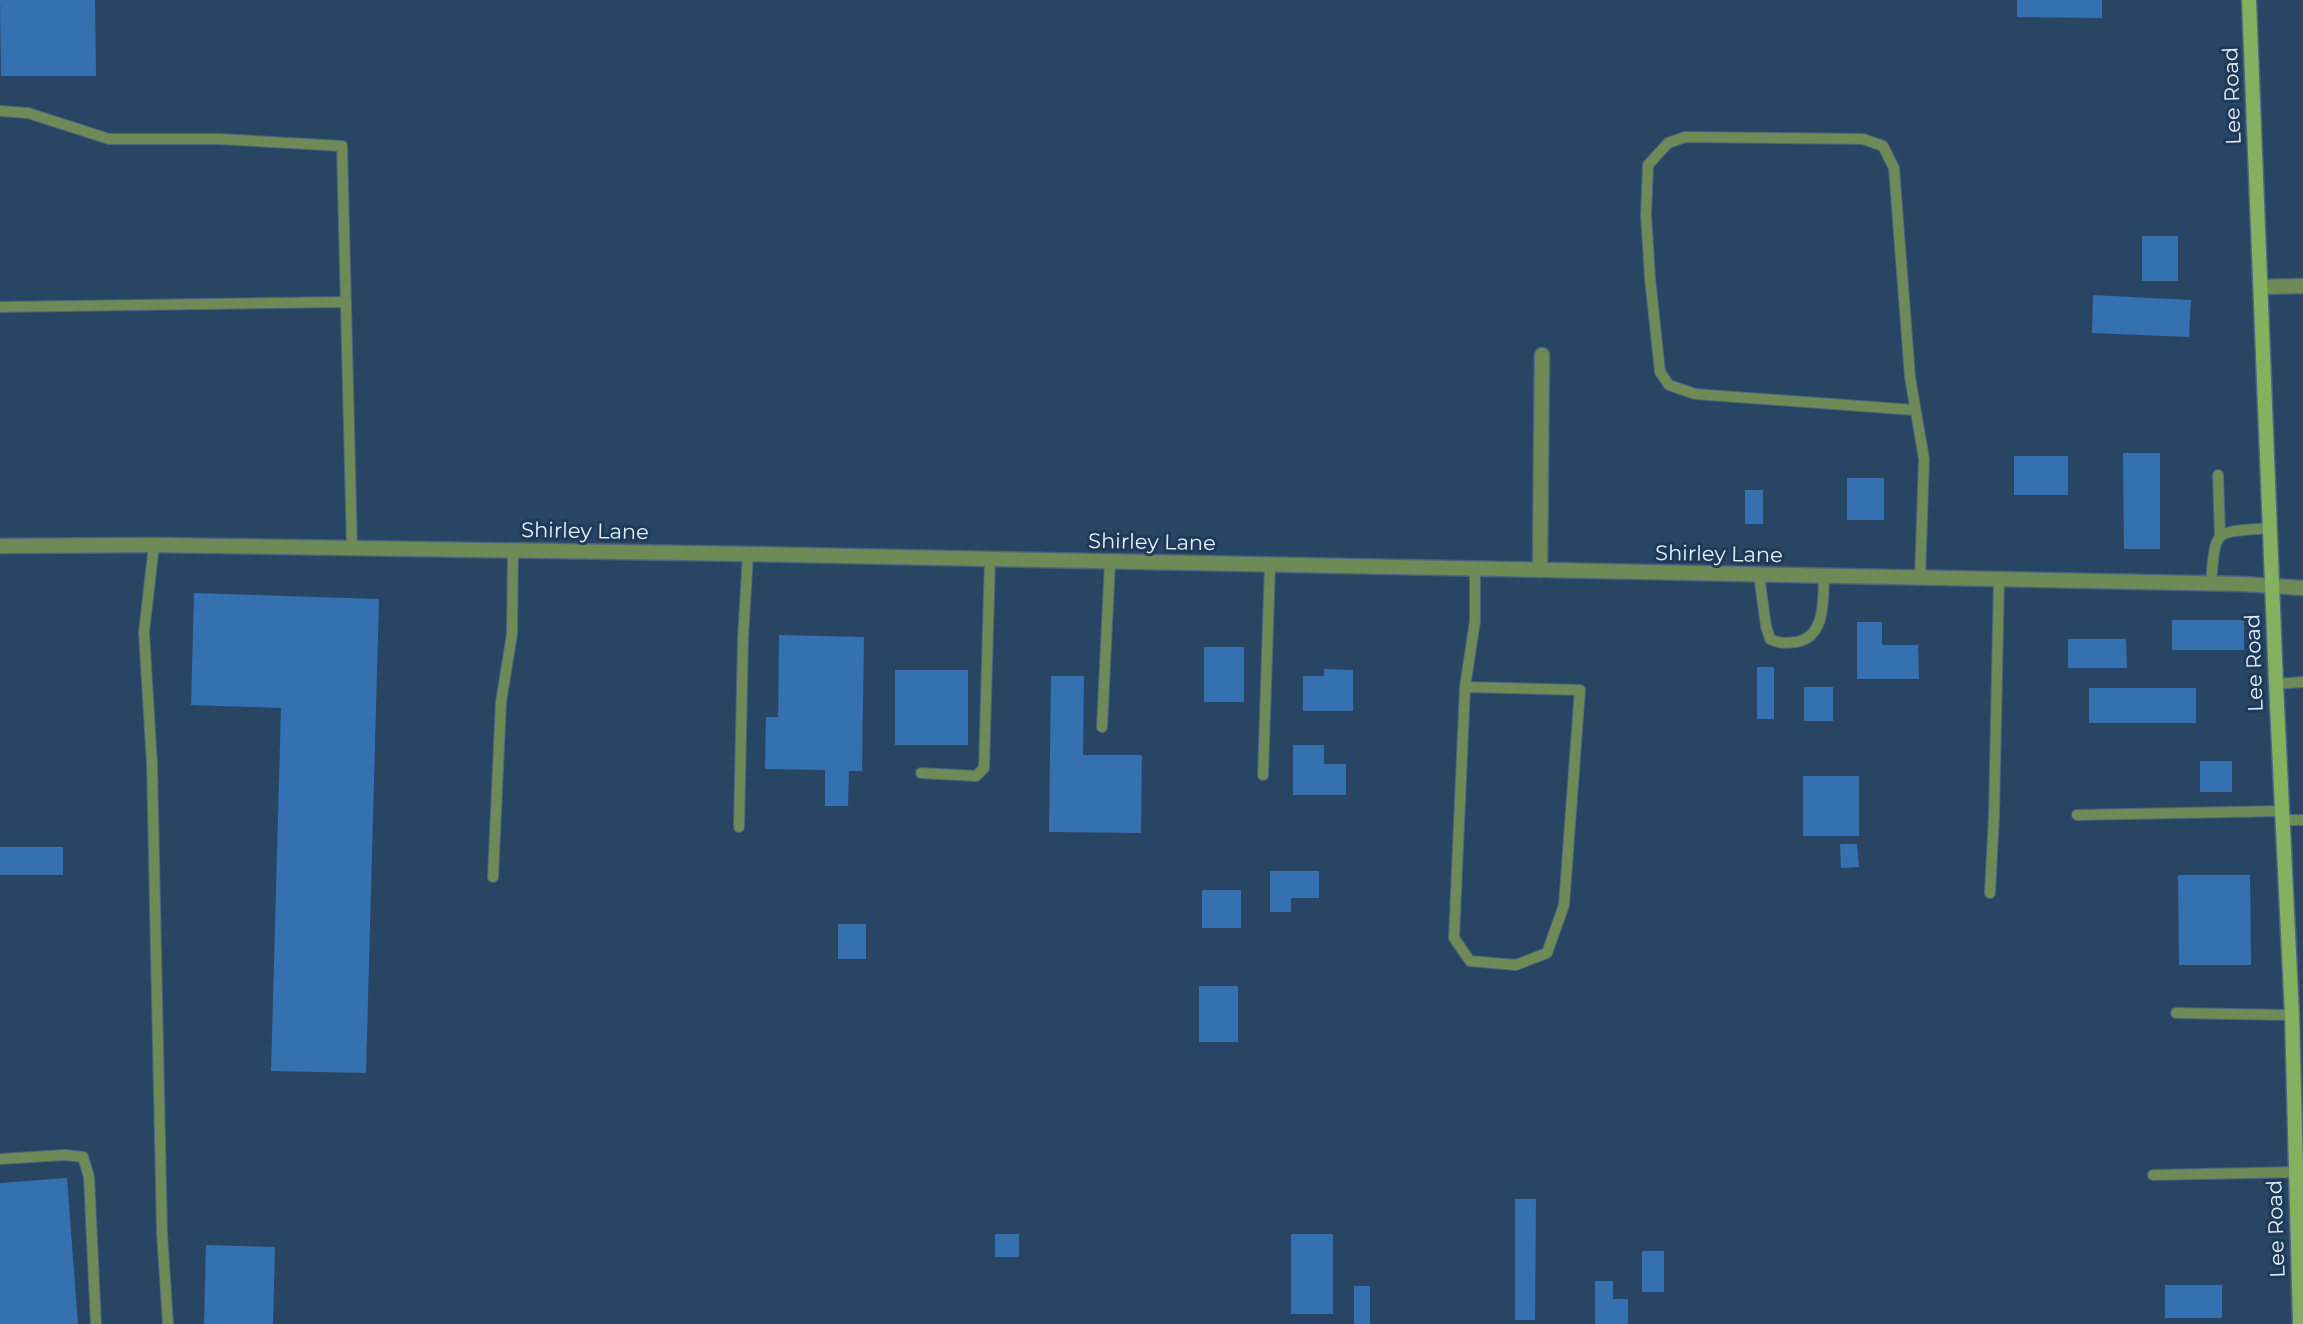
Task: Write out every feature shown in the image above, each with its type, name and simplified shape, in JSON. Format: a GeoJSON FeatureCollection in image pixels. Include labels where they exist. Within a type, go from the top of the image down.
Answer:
{"type":"FeatureCollection","features":[{"type":"Feature","properties":{"kind":"main road","name":"Lee Road"},"geometry":{"type":"LineString","coordinates":[[2249,0],[2282,816],[2296,974],[2300,1324]]}},
{"type":"Feature","properties":{"kind":"street"},"geometry":{"type":"LineString","coordinates":[[2261,287],[2303,286]]}},
{"type":"Feature","properties":{"kind":"street"},"geometry":{"type":"LineString","coordinates":[[1540,570],[1542,355]]}},
{"type":"Feature","properties":{"kind":"street","name":"Shirley Lane"},"geometry":{"type":"LineString","coordinates":[[0,546],[154,545],[748,554],[2211,583],[2303,588]]}},
{"type":"Feature","properties":{"kind":"lane"},"geometry":{"type":"LineString","coordinates":[[0,111],[28,113],[109,139],[219,139],[342,146],[352,548]]}},
{"type":"Feature","properties":{"kind":"lane"},"geometry":{"type":"LineString","coordinates":[[1915,410],[1695,394],[1669,385],[1660,372],[1646,215],[1647,165],[1668,143],[1685,137],[1863,139],[1883,146],[1895,168],[1910,377],[1924,459],[1920,578]]}},
{"type":"Feature","properties":{"kind":"lane"},"geometry":{"type":"LineString","coordinates":[[0,307],[346,302]]}},
{"type":"Feature","properties":{"kind":"lane"},"geometry":{"type":"LineString","coordinates":[[2218,475],[2220,536]]}},
{"type":"Feature","properties":{"kind":"lane"},"geometry":{"type":"LineString","coordinates":[[2211,583],[2215,541],[2220,536],[2229,531],[2270,528]]}},
{"type":"Feature","properties":{"kind":"lane"},"geometry":{"type":"LineString","coordinates":[[154,545],[144,632],[152,764],[162,1233],[168,1324]]}},
{"type":"Feature","properties":{"kind":"lane"},"geometry":{"type":"LineString","coordinates":[[493,877],[501,702],[512,634],[513,551]]}},
{"type":"Feature","properties":{"kind":"lane"},"geometry":{"type":"LineString","coordinates":[[738,827],[748,554]]}},
{"type":"Feature","properties":{"kind":"lane"},"geometry":{"type":"LineString","coordinates":[[921,773],[976,776],[984,768],[989,559]]}},
{"type":"Feature","properties":{"kind":"lane"},"geometry":{"type":"LineString","coordinates":[[1102,727],[1110,562]]}},
{"type":"Feature","properties":{"kind":"lane"},"geometry":{"type":"LineString","coordinates":[[1263,775],[1270,565]]}},
{"type":"Feature","properties":{"kind":"lane"},"geometry":{"type":"LineString","coordinates":[[1465,687],[1580,690],[1564,905],[1547,953],[1516,965],[1470,961],[1454,938],[1465,687],[1475,621],[1475,570]]}},
{"type":"Feature","properties":{"kind":"lane"},"geometry":{"type":"LineString","coordinates":[[1759,575],[1766,626],[1770,639],[1780,644],[1806,640],[1816,632],[1822,614],[1824,576]]}},
{"type":"Feature","properties":{"kind":"lane"},"geometry":{"type":"LineString","coordinates":[[1990,893],[1999,579]]}},
{"type":"Feature","properties":{"kind":"lane"},"geometry":{"type":"LineString","coordinates":[[2276,684],[2303,682]]}},
{"type":"Feature","properties":{"kind":"lane"},"geometry":{"type":"LineString","coordinates":[[2077,815],[2282,816],[2303,820]]}},
{"type":"Feature","properties":{"kind":"lane"},"geometry":{"type":"LineString","coordinates":[[2176,1013],[2295,1008]]}},
{"type":"Feature","properties":{"kind":"lane"},"geometry":{"type":"LineString","coordinates":[[0,1159],[65,1155],[83,1157],[89,1177],[96,1324]]}},
{"type":"Feature","properties":{"kind":"lane"},"geometry":{"type":"LineString","coordinates":[[2153,1175],[2299,1172]]}},
{"type":"Feature","properties":{"kind":"building"},"geometry":{"type":"Polygon","coordinates":[[[0,0],[95,0],[96,76],[1,76],[0,0]]]}},
{"type":"Feature","properties":{"kind":"building"},"geometry":{"type":"Polygon","coordinates":[[[2017,0],[2102,0],[2102,18],[2017,17],[2017,0]]]}},
{"type":"Feature","properties":{"kind":"building"},"geometry":{"type":"Polygon","coordinates":[[[2142,236],[2178,236],[2178,281],[2142,281],[2142,236]]]}},
{"type":"Feature","properties":{"kind":"building"},"geometry":{"type":"Polygon","coordinates":[[[2093,295],[2191,300],[2189,337],[2092,333],[2093,295]]]}},
{"type":"Feature","properties":{"kind":"building"},"geometry":{"type":"Polygon","coordinates":[[[2123,453],[2160,453],[2160,549],[2124,549],[2123,453]]]}},
{"type":"Feature","properties":{"kind":"building"},"geometry":{"type":"Polygon","coordinates":[[[2014,456],[2068,456],[2068,495],[2014,495],[2014,456]]]}},
{"type":"Feature","properties":{"kind":"building"},"geometry":{"type":"Polygon","coordinates":[[[1847,478],[1884,478],[1884,520],[1847,520],[1847,478]]]}},
{"type":"Feature","properties":{"kind":"building"},"geometry":{"type":"Polygon","coordinates":[[[1745,490],[1763,490],[1763,524],[1745,524],[1745,490]]]}},
{"type":"Feature","properties":{"kind":"building"},"geometry":{"type":"Polygon","coordinates":[[[194,593],[379,599],[366,1073],[271,1071],[281,708],[191,705],[194,593]]]}},
{"type":"Feature","properties":{"kind":"building"},"geometry":{"type":"Polygon","coordinates":[[[2172,620],[2244,620],[2244,650],[2172,650],[2172,620]]]}},
{"type":"Feature","properties":{"kind":"building"},"geometry":{"type":"Polygon","coordinates":[[[1857,622],[1882,622],[1882,645],[1918,645],[1919,679],[1857,679],[1857,622]]]}},
{"type":"Feature","properties":{"kind":"building"},"geometry":{"type":"Polygon","coordinates":[[[779,635],[864,637],[862,771],[849,771],[848,806],[825,806],[825,770],[765,769],[766,717],[778,717],[779,635]]]}},
{"type":"Feature","properties":{"kind":"building"},"geometry":{"type":"Polygon","coordinates":[[[2068,639],[2126,639],[2127,668],[2068,668],[2068,639]]]}},
{"type":"Feature","properties":{"kind":"building"},"geometry":{"type":"Polygon","coordinates":[[[1204,647],[1244,647],[1244,702],[1204,702],[1204,647]]]}},
{"type":"Feature","properties":{"kind":"building"},"geometry":{"type":"Polygon","coordinates":[[[1757,667],[1774,667],[1774,719],[1757,719],[1757,667]]]}},
{"type":"Feature","properties":{"kind":"building"},"geometry":{"type":"Polygon","coordinates":[[[1324,669],[1353,670],[1353,711],[1303,711],[1303,676],[1324,676],[1324,669]]]}},
{"type":"Feature","properties":{"kind":"building"},"geometry":{"type":"Polygon","coordinates":[[[895,670],[968,670],[968,745],[895,745],[895,670]]]}},
{"type":"Feature","properties":{"kind":"building"},"geometry":{"type":"Polygon","coordinates":[[[1051,676],[1084,676],[1083,755],[1142,755],[1141,833],[1049,832],[1051,676]]]}},
{"type":"Feature","properties":{"kind":"building"},"geometry":{"type":"Polygon","coordinates":[[[1804,687],[1833,687],[1833,721],[1804,721],[1804,687]]]}},
{"type":"Feature","properties":{"kind":"building"},"geometry":{"type":"Polygon","coordinates":[[[2089,688],[2196,688],[2196,723],[2089,723],[2089,688]]]}},
{"type":"Feature","properties":{"kind":"building"},"geometry":{"type":"Polygon","coordinates":[[[1293,745],[1324,745],[1324,764],[1346,764],[1346,795],[1293,795],[1293,745]]]}},
{"type":"Feature","properties":{"kind":"building"},"geometry":{"type":"Polygon","coordinates":[[[2200,761],[2232,761],[2232,792],[2200,792],[2200,761]]]}},
{"type":"Feature","properties":{"kind":"building"},"geometry":{"type":"Polygon","coordinates":[[[1803,776],[1859,776],[1859,836],[1803,836],[1803,776]]]}},
{"type":"Feature","properties":{"kind":"building"},"geometry":{"type":"Polygon","coordinates":[[[1840,844],[1857,844],[1859,867],[1841,868],[1840,844]]]}},
{"type":"Feature","properties":{"kind":"building"},"geometry":{"type":"Polygon","coordinates":[[[0,847],[63,847],[63,875],[0,875],[0,847]]]}},
{"type":"Feature","properties":{"kind":"building"},"geometry":{"type":"Polygon","coordinates":[[[1270,871],[1319,871],[1319,898],[1291,898],[1291,912],[1270,912],[1270,871]]]}},
{"type":"Feature","properties":{"kind":"building"},"geometry":{"type":"Polygon","coordinates":[[[2178,875],[2250,875],[2251,965],[2179,965],[2178,875]]]}},
{"type":"Feature","properties":{"kind":"building"},"geometry":{"type":"Polygon","coordinates":[[[1202,890],[1241,890],[1241,928],[1202,928],[1202,890]]]}},
{"type":"Feature","properties":{"kind":"building"},"geometry":{"type":"Polygon","coordinates":[[[838,924],[866,924],[866,959],[838,959],[838,924]]]}},
{"type":"Feature","properties":{"kind":"building"},"geometry":{"type":"Polygon","coordinates":[[[1199,986],[1238,986],[1238,1042],[1199,1042],[1199,986]]]}},
{"type":"Feature","properties":{"kind":"building"},"geometry":{"type":"Polygon","coordinates":[[[67,1178],[78,1324],[0,1324],[0,1183],[67,1178]]]}},
{"type":"Feature","properties":{"kind":"building"},"geometry":{"type":"Polygon","coordinates":[[[1515,1199],[1536,1199],[1535,1320],[1515,1320],[1515,1199]]]}},
{"type":"Feature","properties":{"kind":"building"},"geometry":{"type":"Polygon","coordinates":[[[995,1234],[1019,1234],[1019,1257],[995,1257],[995,1234]]]}},
{"type":"Feature","properties":{"kind":"building"},"geometry":{"type":"Polygon","coordinates":[[[1291,1234],[1333,1234],[1333,1314],[1291,1314],[1291,1234]]]}},
{"type":"Feature","properties":{"kind":"building"},"geometry":{"type":"Polygon","coordinates":[[[206,1245],[275,1247],[273,1324],[204,1324],[206,1245]]]}},
{"type":"Feature","properties":{"kind":"building"},"geometry":{"type":"Polygon","coordinates":[[[1642,1251],[1664,1251],[1664,1292],[1642,1292],[1642,1251]]]}},
{"type":"Feature","properties":{"kind":"building"},"geometry":{"type":"Polygon","coordinates":[[[1595,1281],[1613,1281],[1613,1299],[1628,1299],[1628,1324],[1595,1324],[1595,1281]]]}},
{"type":"Feature","properties":{"kind":"building"},"geometry":{"type":"Polygon","coordinates":[[[2165,1285],[2222,1285],[2222,1318],[2165,1318],[2165,1285]]]}},
{"type":"Feature","properties":{"kind":"building"},"geometry":{"type":"Polygon","coordinates":[[[1354,1286],[1370,1286],[1370,1324],[1354,1324],[1354,1286]]]}}]}
